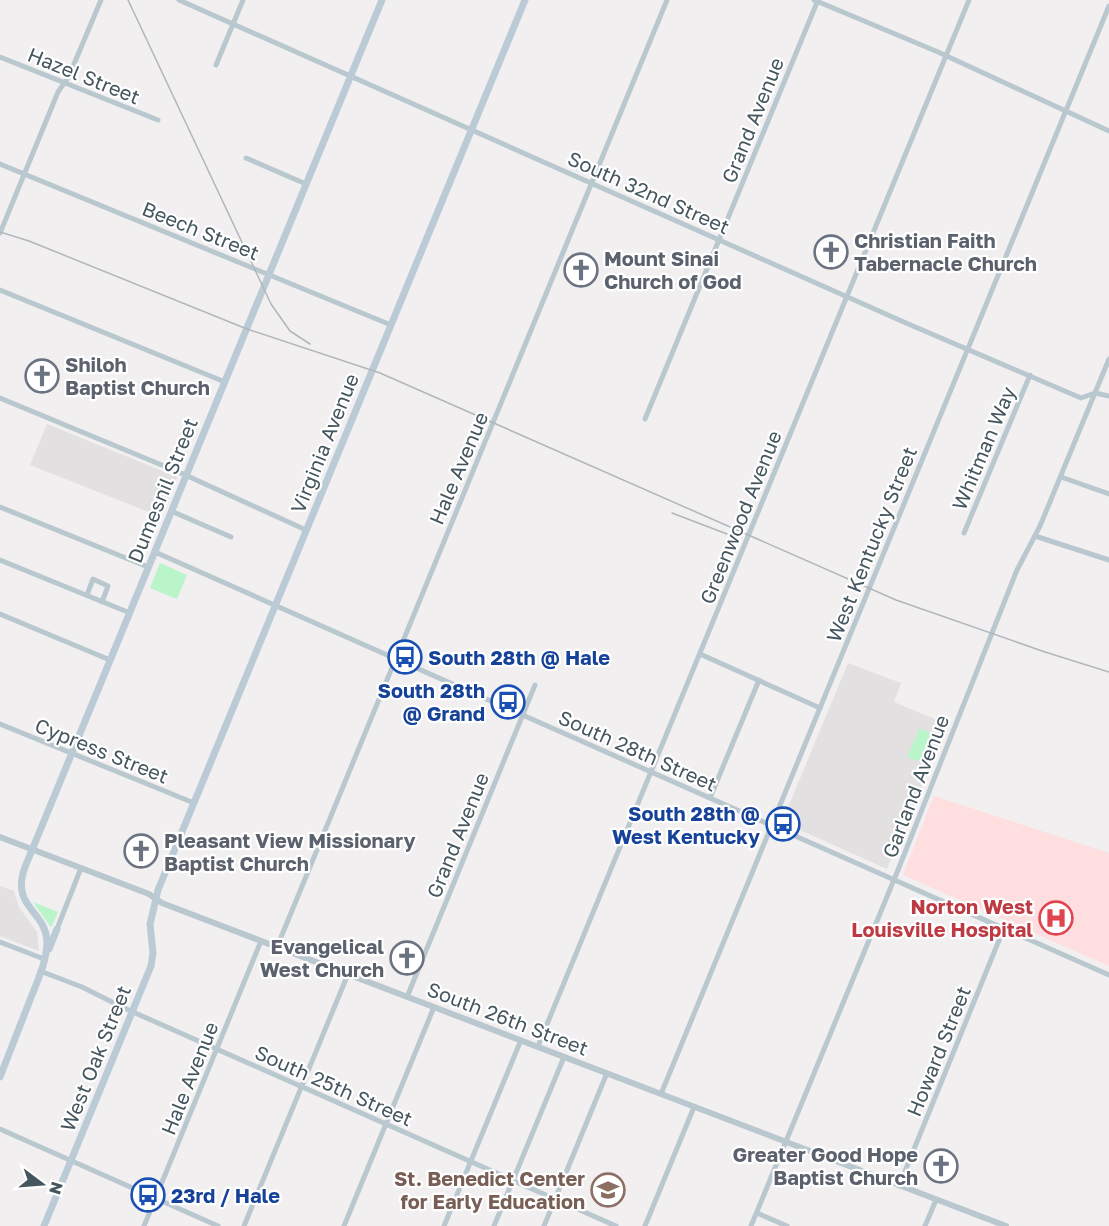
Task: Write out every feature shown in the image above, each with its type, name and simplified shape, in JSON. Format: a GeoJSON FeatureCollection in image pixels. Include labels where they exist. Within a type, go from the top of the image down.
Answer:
{"type":"FeatureCollection","features":[{"type":"Feature","properties":{"kind":"main road","name":"Dumesnil Street"},"geometry":{"type":"LineString","coordinates":[[44,959],[46,934],[27,906],[21,888],[22,875],[382,0]]}},
{"type":"Feature","properties":{"kind":"main road","name":"Virginia Avenue"},"geometry":{"type":"LineString","coordinates":[[156,898],[525,0]]}},
{"type":"Feature","properties":{"kind":"main road","name":"West Oak Street"},"geometry":{"type":"LineString","coordinates":[[44,1226],[153,957],[150,924],[156,898]]}},
{"type":"Feature","properties":{"kind":"main road","name":"Dumesnil Street"},"geometry":{"type":"LineString","coordinates":[[0,1077],[57,929]]}},
{"type":"Feature","properties":{"kind":"street"},"geometry":{"type":"LineString","coordinates":[[0,233],[58,92],[69,76],[101,0]]}},
{"type":"Feature","properties":{"kind":"street","name":"South 32nd Street"},"geometry":{"type":"LineString","coordinates":[[179,0],[847,297],[1081,398],[1095,393],[1109,396]]}},
{"type":"Feature","properties":{"kind":"street"},"geometry":{"type":"LineString","coordinates":[[216,65],[243,0]]}},
{"type":"Feature","properties":{"kind":"street","name":"Hale Avenue"},"geometry":{"type":"LineString","coordinates":[[277,947],[667,0]]}},
{"type":"Feature","properties":{"kind":"street"},"geometry":{"type":"LineString","coordinates":[[816,0],[946,56],[1109,131]]}},
{"type":"Feature","properties":{"kind":"street","name":"Grand Avenue"},"geometry":{"type":"LineString","coordinates":[[645,419],[720,240],[816,0]]}},
{"type":"Feature","properties":{"kind":"street","name":"Greenwood Avenue"},"geometry":{"type":"LineString","coordinates":[[538,1046],[969,0]]}},
{"type":"Feature","properties":{"kind":"street","name":"West Kentucky Street"},"geometry":{"type":"LineString","coordinates":[[661,1094],[1109,6]]}},
{"type":"Feature","properties":{"kind":"street","name":"Hazel Street"},"geometry":{"type":"LineString","coordinates":[[0,57],[158,120]]}},
{"type":"Feature","properties":{"kind":"street"},"geometry":{"type":"LineString","coordinates":[[246,158],[306,184]]}},
{"type":"Feature","properties":{"kind":"street","name":"Beech Street"},"geometry":{"type":"LineString","coordinates":[[0,164],[391,325]]}},
{"type":"Feature","properties":{"kind":"street"},"geometry":{"type":"LineString","coordinates":[[0,290],[225,382]]}},
{"type":"Feature","properties":{"kind":"street","name":"Garland Avenue"},"geometry":{"type":"LineString","coordinates":[[751,1226],[894,880],[1017,570],[1035,536],[1109,359]]}},
{"type":"Feature","properties":{"kind":"street","name":"Whitman Way"},"geometry":{"type":"LineString","coordinates":[[964,533],[1030,375]]}},
{"type":"Feature","properties":{"kind":"street"},"geometry":{"type":"LineString","coordinates":[[0,398],[186,476],[306,530]]}},
{"type":"Feature","properties":{"kind":"street"},"geometry":{"type":"LineString","coordinates":[[1060,477],[1109,494]]}},
{"type":"Feature","properties":{"kind":"street"},"geometry":{"type":"LineString","coordinates":[[0,507],[148,567]]}},
{"type":"Feature","properties":{"kind":"street"},"geometry":{"type":"LineString","coordinates":[[171,511],[231,537]]}},
{"type":"Feature","properties":{"kind":"street"},"geometry":{"type":"LineString","coordinates":[[1035,536],[1109,560]]}},
{"type":"Feature","properties":{"kind":"street","name":"South 28th Street"},"geometry":{"type":"LineString","coordinates":[[155,552],[1109,975]]}},
{"type":"Feature","properties":{"kind":"street"},"geometry":{"type":"LineString","coordinates":[[0,560],[129,613]]}},
{"type":"Feature","properties":{"kind":"street"},"geometry":{"type":"LineString","coordinates":[[87,595],[93,579],[108,586],[102,602]]}},
{"type":"Feature","properties":{"kind":"street"},"geometry":{"type":"LineString","coordinates":[[0,614],[110,660]]}},
{"type":"Feature","properties":{"kind":"street"},"geometry":{"type":"LineString","coordinates":[[700,654],[820,708]]}},
{"type":"Feature","properties":{"kind":"street"},"geometry":{"type":"LineString","coordinates":[[710,798],[759,680]]}},
{"type":"Feature","properties":{"kind":"street","name":"Grand Avenue"},"geometry":{"type":"LineString","coordinates":[[407,997],[535,685]]}},
{"type":"Feature","properties":{"kind":"street","name":"Cypress Street"},"geometry":{"type":"LineString","coordinates":[[0,724],[194,803]]}},
{"type":"Feature","properties":{"kind":"street","name":"South 26th Street"},"geometry":{"type":"LineString","coordinates":[[0,837],[149,894],[162,903],[1006,1226]]}},
{"type":"Feature","properties":{"kind":"street","name":"Dumesnil Street"},"geometry":{"type":"LineString","coordinates":[[57,929],[81,868]]}},
{"type":"Feature","properties":{"kind":"street","name":"Howard Street"},"geometry":{"type":"LineString","coordinates":[[899,1186],[1004,928]]}},
{"type":"Feature","properties":{"kind":"street","name":"Hale Avenue"},"geometry":{"type":"LineString","coordinates":[[144,1226],[261,941]]}},
{"type":"Feature","properties":{"kind":"street"},"geometry":{"type":"LineString","coordinates":[[0,942],[44,959]]}},
{"type":"Feature","properties":{"kind":"street","name":"South 25th Street"},"geometry":{"type":"LineString","coordinates":[[40,971],[82,987],[132,1012],[616,1226]]}},
{"type":"Feature","properties":{"kind":"street"},"geometry":{"type":"LineString","coordinates":[[244,1226],[348,974]]}},
{"type":"Feature","properties":{"kind":"street"},"geometry":{"type":"LineString","coordinates":[[344,1226],[434,1007]]}},
{"type":"Feature","properties":{"kind":"street"},"geometry":{"type":"LineString","coordinates":[[444,1226],[521,1040]]}},
{"type":"Feature","properties":{"kind":"street"},"geometry":{"type":"LineString","coordinates":[[494,1226],[564,1057]]}},
{"type":"Feature","properties":{"kind":"street"},"geometry":{"type":"LineString","coordinates":[[544,1226],[607,1073]]}},
{"type":"Feature","properties":{"kind":"street"},"geometry":{"type":"LineString","coordinates":[[645,1226],[694,1107]]}},
{"type":"Feature","properties":{"kind":"street"},"geometry":{"type":"LineString","coordinates":[[0,1130],[218,1226]]}},
{"type":"Feature","properties":{"kind":"street"},"geometry":{"type":"LineString","coordinates":[[925,1226],[936,1200]]}},
{"type":"Feature","properties":{"kind":"street"},"geometry":{"type":"LineString","coordinates":[[757,1213],[787,1226]]}},
{"type":"Feature","properties":{"kind":"shaded area"},"geometry":{"type":"Polygon","coordinates":[[[47,424],[177,477],[161,517],[30,465],[47,424]]]}},
{"type":"Feature","properties":{"kind":"shaded area"},"geometry":{"type":"Polygon","coordinates":[[[848,663],[901,683],[894,702],[947,724],[887,869],[782,822],[848,663]]]}},
{"type":"Feature","properties":{"kind":"shaded area","name":"Norton West Louisville Hospital"},"geometry":{"type":"Polygon","coordinates":[[[934,796],[1109,853],[1109,966],[903,875],[934,796]]]}},
{"type":"Feature","properties":{"kind":"shaded area"},"geometry":{"type":"Polygon","coordinates":[[[0,886],[14,891],[19,907],[37,932],[39,951],[0,936],[0,886]]]}},
{"type":"Feature","properties":{"kind":"green space"},"geometry":{"type":"Polygon","coordinates":[[[160,563],[187,575],[177,599],[150,588],[160,563]]]}},
{"type":"Feature","properties":{"kind":"green space"},"geometry":{"type":"Polygon","coordinates":[[[920,728],[933,734],[922,762],[907,757],[920,728]]]}},
{"type":"Feature","properties":{"kind":"green space"},"geometry":{"type":"Polygon","coordinates":[[[33,902],[58,912],[52,926],[50,926],[33,902]]]}},
{"type":"Feature","properties":{"kind":"railway"},"geometry":{"type":"LineString","coordinates":[[128,0],[271,304],[290,331],[310,344]]}},
{"type":"Feature","properties":{"kind":"railway"},"geometry":{"type":"LineString","coordinates":[[0,232],[29,241],[247,329],[380,373],[896,600],[1109,672]]}},
{"type":"Feature","properties":{"kind":"railway"},"geometry":{"type":"LineString","coordinates":[[672,513],[727,534]]}},
{"type":"Feature","properties":{"kind":"place","name":"Christian Faith Tabernacle Church"},"geometry":{"type":"Point","coordinates":[831,252]}},
{"type":"Feature","properties":{"kind":"place","name":"Mount Sinai Church of God"},"geometry":{"type":"Point","coordinates":[581,270]}},
{"type":"Feature","properties":{"kind":"place","name":"Shiloh Baptist Church"},"geometry":{"type":"Point","coordinates":[42,376]}},
{"type":"Feature","properties":{"kind":"place","name":"South 28th @ Hale"},"geometry":{"type":"Point","coordinates":[405,657]}},
{"type":"Feature","properties":{"kind":"place","name":"South 28th @ Grand"},"geometry":{"type":"Point","coordinates":[508,702]}},
{"type":"Feature","properties":{"kind":"place","name":"South 28th @ West Kentucky"},"geometry":{"type":"Point","coordinates":[783,824]}},
{"type":"Feature","properties":{"kind":"place","name":"Pleasant View Missionary Baptist Church"},"geometry":{"type":"Point","coordinates":[141,851]}},
{"type":"Feature","properties":{"kind":"place","name":"Norton West Louisville Hospital"},"geometry":{"type":"Point","coordinates":[1056,918]}},
{"type":"Feature","properties":{"kind":"place","name":"Evangelical West Church"},"geometry":{"type":"Point","coordinates":[407,958]}},
{"type":"Feature","properties":{"kind":"place","name":"Greater Good Hope Baptist Church"},"geometry":{"type":"Point","coordinates":[941,1166]}},
{"type":"Feature","properties":{"kind":"place","name":"St. Benedict Center for Early Education"},"geometry":{"type":"Point","coordinates":[608,1190]}},
{"type":"Feature","properties":{"kind":"place","name":"23rd / Hale"},"geometry":{"type":"Point","coordinates":[148,1195]}}]}
